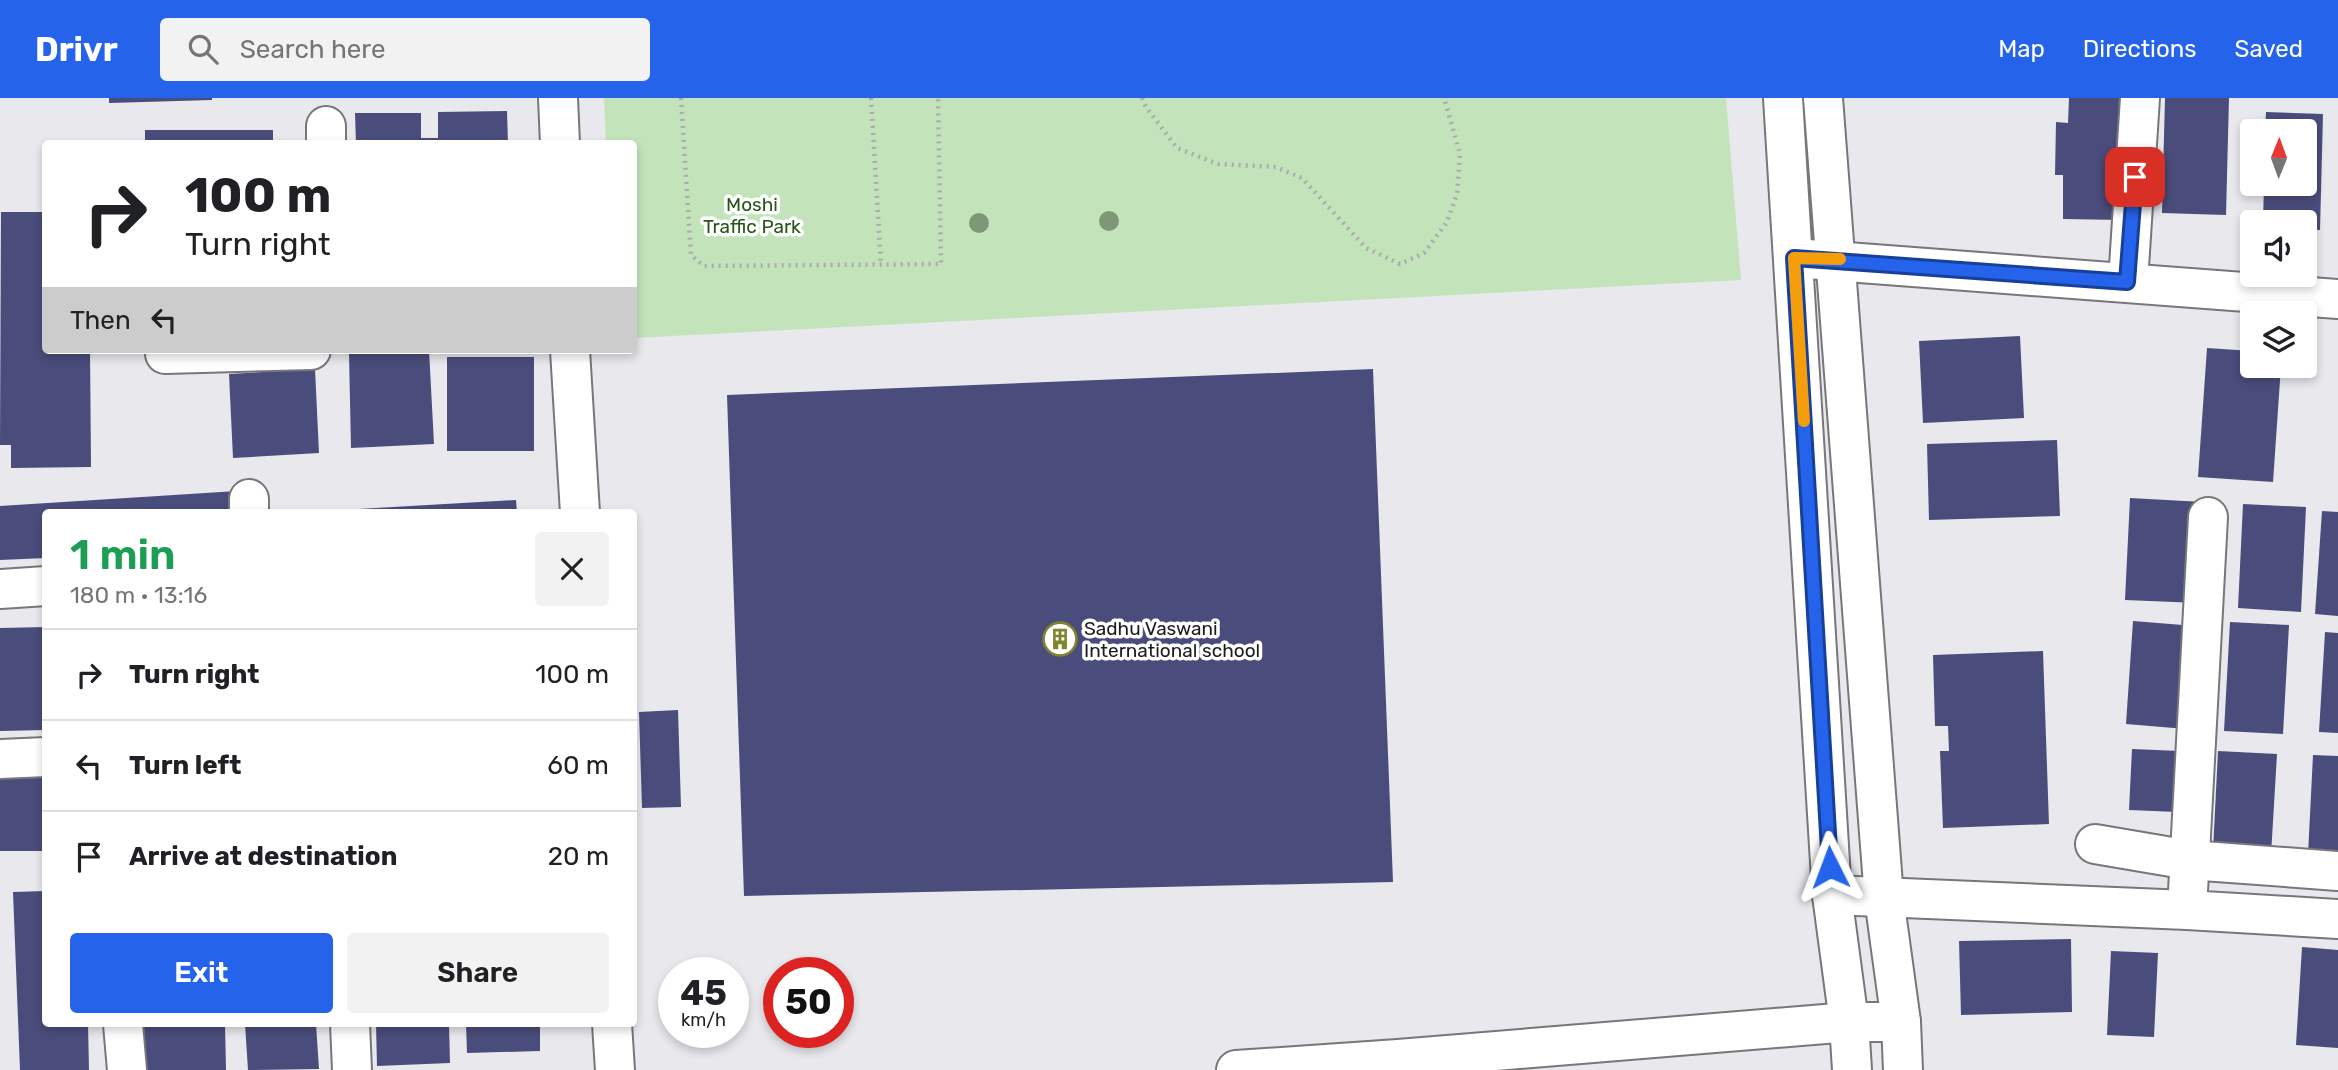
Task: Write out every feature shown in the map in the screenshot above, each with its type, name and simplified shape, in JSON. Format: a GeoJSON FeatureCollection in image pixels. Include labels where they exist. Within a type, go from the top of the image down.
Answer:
{"type":"FeatureCollection","features":[{"type":"Feature","properties":{"kind":"street"},"geometry":{"type":"LineString","coordinates":[[558,98],[560,140]]}},
{"type":"Feature","properties":{"kind":"street"},"geometry":{"type":"LineString","coordinates":[[1783,98],[1832,895],[1849,1022],[1852,1070]]}},
{"type":"Feature","properties":{"kind":"street"},"geometry":{"type":"LineString","coordinates":[[1823,98],[1884,898],[1900,1021],[1903,1070]]}},
{"type":"Feature","properties":{"kind":"street"},"geometry":{"type":"LineString","coordinates":[[2127,282],[2140,98]]}},
{"type":"Feature","properties":{"kind":"street"},"geometry":{"type":"LineString","coordinates":[[1794,258],[2338,299]]}},
{"type":"Feature","properties":{"kind":"street"},"geometry":{"type":"LineString","coordinates":[[570,354],[580,509]]}},
{"type":"Feature","properties":{"kind":"street"},"geometry":{"type":"LineString","coordinates":[[2187,909],[2208,517]]}},
{"type":"Feature","properties":{"kind":"street"},"geometry":{"type":"LineString","coordinates":[[0,589],[42,586]]}},
{"type":"Feature","properties":{"kind":"street"},"geometry":{"type":"LineString","coordinates":[[0,759],[42,757]]}},
{"type":"Feature","properties":{"kind":"street"},"geometry":{"type":"LineString","coordinates":[[2095,844],[2189,860],[2338,871]]}},
{"type":"Feature","properties":{"kind":"street"},"geometry":{"type":"LineString","coordinates":[[1832,895],[2187,909],[2338,919]]}},
{"type":"Feature","properties":{"kind":"street"},"geometry":{"type":"LineString","coordinates":[[1237,1070],[1398,1065],[1849,1022],[1900,1021]]}},
{"type":"Feature","properties":{"kind":"street"},"geometry":{"type":"LineString","coordinates":[[123,1027],[127,1070]]}},
{"type":"Feature","properties":{"kind":"street"},"geometry":{"type":"LineString","coordinates":[[350,1027],[352,1070]]}},
{"type":"Feature","properties":{"kind":"street"},"geometry":{"type":"LineString","coordinates":[[612,1027],[615,1070]]}},
{"type":"Feature","properties":{"kind":"path"},"geometry":{"type":"LineString","coordinates":[[681,98],[691,255],[704,266],[941,264],[939,98]]}},
{"type":"Feature","properties":{"kind":"path"},"geometry":{"type":"LineString","coordinates":[[871,98],[881,265]]}},
{"type":"Feature","properties":{"kind":"path"},"geometry":{"type":"LineString","coordinates":[[1142,98],[1177,148],[1218,164],[1276,167],[1302,178],[1366,247],[1400,264],[1424,253],[1447,222],[1457,194],[1461,154],[1444,98]]}},
{"type":"Feature","properties":{"kind":"green space","name":"Moshi Traffic Park"},"geometry":{"type":"Polygon","coordinates":[[[604,98],[1726,98],[1741,280],[637,338],[637,140],[606,140],[604,98]]]}},
{"type":"Feature","properties":{"kind":"building"},"geometry":{"type":"Polygon","coordinates":[[[109,98],[212,98],[212,100],[109,103],[109,98]]]}},
{"type":"Feature","properties":{"kind":"building"},"geometry":{"type":"Polygon","coordinates":[[[2069,98],[2124,98],[2122,220],[2063,219],[2063,175],[2055,175],[2056,122],[2068,123],[2069,98]]]}},
{"type":"Feature","properties":{"kind":"building"},"geometry":{"type":"Polygon","coordinates":[[[2165,98],[2229,98],[2226,215],[2162,213],[2165,98]]]}},
{"type":"Feature","properties":{"kind":"building"},"geometry":{"type":"Polygon","coordinates":[[[507,111],[508,140],[356,140],[355,113],[421,113],[421,138],[438,138],[438,112],[507,111]]]}},
{"type":"Feature","properties":{"kind":"building"},"geometry":{"type":"Polygon","coordinates":[[[2266,112],[2323,114],[2320,230],[2317,230],[2317,210],[2263,210],[2264,196],[2317,196],[2317,119],[2266,119],[2266,112]]]}},
{"type":"Feature","properties":{"kind":"building"},"geometry":{"type":"Polygon","coordinates":[[[145,130],[273,130],[273,140],[145,140],[145,130]]]}},
{"type":"Feature","properties":{"kind":"building"},"geometry":{"type":"Polygon","coordinates":[[[1,212],[42,212],[42,354],[90,354],[91,467],[11,468],[11,445],[0,445],[1,212]]]}},
{"type":"Feature","properties":{"kind":"building"},"geometry":{"type":"Polygon","coordinates":[[[2020,336],[2024,418],[1923,423],[1919,341],[2020,336]]]}},
{"type":"Feature","properties":{"kind":"building"},"geometry":{"type":"Polygon","coordinates":[[[2207,348],[2240,350],[2240,378],[2280,378],[2273,482],[2198,477],[2207,348]]]}},
{"type":"Feature","properties":{"kind":"building"},"geometry":{"type":"Polygon","coordinates":[[[349,354],[429,354],[434,444],[351,448],[349,354]]]}},
{"type":"Feature","properties":{"kind":"building"},"geometry":{"type":"Polygon","coordinates":[[[447,357],[534,357],[534,451],[447,451],[447,357]]]}},
{"type":"Feature","properties":{"kind":"building"},"geometry":{"type":"Polygon","coordinates":[[[315,369],[319,453],[233,458],[229,374],[315,369]]]}},
{"type":"Feature","properties":{"kind":"building","name":"Sadhu Vaswani International school"},"geometry":{"type":"Polygon","coordinates":[[[1373,369],[1393,882],[744,896],[727,395],[1373,369]]]}},
{"type":"Feature","properties":{"kind":"building"},"geometry":{"type":"Polygon","coordinates":[[[2057,440],[2060,516],[1929,520],[1927,444],[2057,440]]]}},
{"type":"Feature","properties":{"kind":"building"},"geometry":{"type":"Polygon","coordinates":[[[237,491],[239,509],[42,509],[42,558],[0,560],[0,506],[237,491]]]}},
{"type":"Feature","properties":{"kind":"building"},"geometry":{"type":"Polygon","coordinates":[[[2130,498],[2203,502],[2198,603],[2125,600],[2130,498]]]}},
{"type":"Feature","properties":{"kind":"building"},"geometry":{"type":"Polygon","coordinates":[[[516,500],[517,509],[359,509],[516,500]]]}},
{"type":"Feature","properties":{"kind":"building"},"geometry":{"type":"Polygon","coordinates":[[[2243,504],[2306,507],[2301,612],[2238,608],[2243,504]]]}},
{"type":"Feature","properties":{"kind":"building"},"geometry":{"type":"Polygon","coordinates":[[[2322,511],[2338,512],[2338,616],[2315,614],[2322,511]]]}},
{"type":"Feature","properties":{"kind":"building"},"geometry":{"type":"Polygon","coordinates":[[[2133,621],[2195,626],[2186,729],[2126,724],[2133,621]]]}},
{"type":"Feature","properties":{"kind":"building"},"geometry":{"type":"Polygon","coordinates":[[[2230,622],[2289,625],[2283,734],[2224,731],[2230,622]]]}},
{"type":"Feature","properties":{"kind":"building"},"geometry":{"type":"Polygon","coordinates":[[[42,627],[42,730],[0,731],[0,628],[42,627]]]}},
{"type":"Feature","properties":{"kind":"building"},"geometry":{"type":"Polygon","coordinates":[[[2325,632],[2338,633],[2338,733],[2319,732],[2325,632]]]}},
{"type":"Feature","properties":{"kind":"building"},"geometry":{"type":"Polygon","coordinates":[[[2043,651],[2049,824],[1943,828],[1940,751],[1949,751],[1948,726],[1935,726],[1933,655],[2043,651]]]}},
{"type":"Feature","properties":{"kind":"building"},"geometry":{"type":"Polygon","coordinates":[[[678,710],[681,807],[642,808],[639,712],[678,710]]]}},
{"type":"Feature","properties":{"kind":"building"},"geometry":{"type":"Polygon","coordinates":[[[2132,749],[2180,751],[2178,812],[2129,810],[2132,749]]]}},
{"type":"Feature","properties":{"kind":"building"},"geometry":{"type":"Polygon","coordinates":[[[2218,751],[2277,754],[2271,855],[2213,851],[2218,751]]]}},
{"type":"Feature","properties":{"kind":"building"},"geometry":{"type":"Polygon","coordinates":[[[2313,755],[2338,756],[2338,857],[2308,855],[2313,755]]]}},
{"type":"Feature","properties":{"kind":"building"},"geometry":{"type":"Polygon","coordinates":[[[0,770],[42,770],[42,851],[0,851],[0,770]]]}},
{"type":"Feature","properties":{"kind":"building"},"geometry":{"type":"Polygon","coordinates":[[[42,891],[42,1027],[88,1027],[89,1070],[20,1070],[13,892],[42,891]]]}},
{"type":"Feature","properties":{"kind":"building"},"geometry":{"type":"Polygon","coordinates":[[[2071,939],[2072,1012],[1961,1015],[1959,941],[2071,939]]]}},
{"type":"Feature","properties":{"kind":"building"},"geometry":{"type":"Polygon","coordinates":[[[2302,947],[2338,950],[2338,1048],[2296,1045],[2302,947]]]}},
{"type":"Feature","properties":{"kind":"building"},"geometry":{"type":"Polygon","coordinates":[[[2111,951],[2158,953],[2154,1037],[2107,1035],[2111,951]]]}},
{"type":"Feature","properties":{"kind":"building"},"geometry":{"type":"Polygon","coordinates":[[[144,1027],[225,1027],[226,1070],[145,1070],[144,1027]]]}},
{"type":"Feature","properties":{"kind":"building"},"geometry":{"type":"Polygon","coordinates":[[[245,1027],[316,1027],[319,1069],[248,1070],[245,1027]]]}},
{"type":"Feature","properties":{"kind":"building"},"geometry":{"type":"Polygon","coordinates":[[[376,1027],[449,1027],[450,1063],[377,1066],[376,1027]]]}},
{"type":"Feature","properties":{"kind":"building"},"geometry":{"type":"Polygon","coordinates":[[[466,1027],[540,1027],[540,1051],[467,1053],[466,1027]]]}},
{"type":"Feature","properties":{"kind":"slow traffic"},"geometry":{"type":"LineString","coordinates":[[1804,421],[1794,258],[1840,259]]}},
{"type":"Feature","properties":{"kind":"place","name":"Sadhu Vaswani International school"},"geometry":{"type":"Point","coordinates":[1060,639]}},
{"type":"Feature","properties":{"kind":"route"},"geometry":{"type":"LineString","coordinates":[[1830,867],[1794,258],[2127,282],[2135,177]]}}]}
